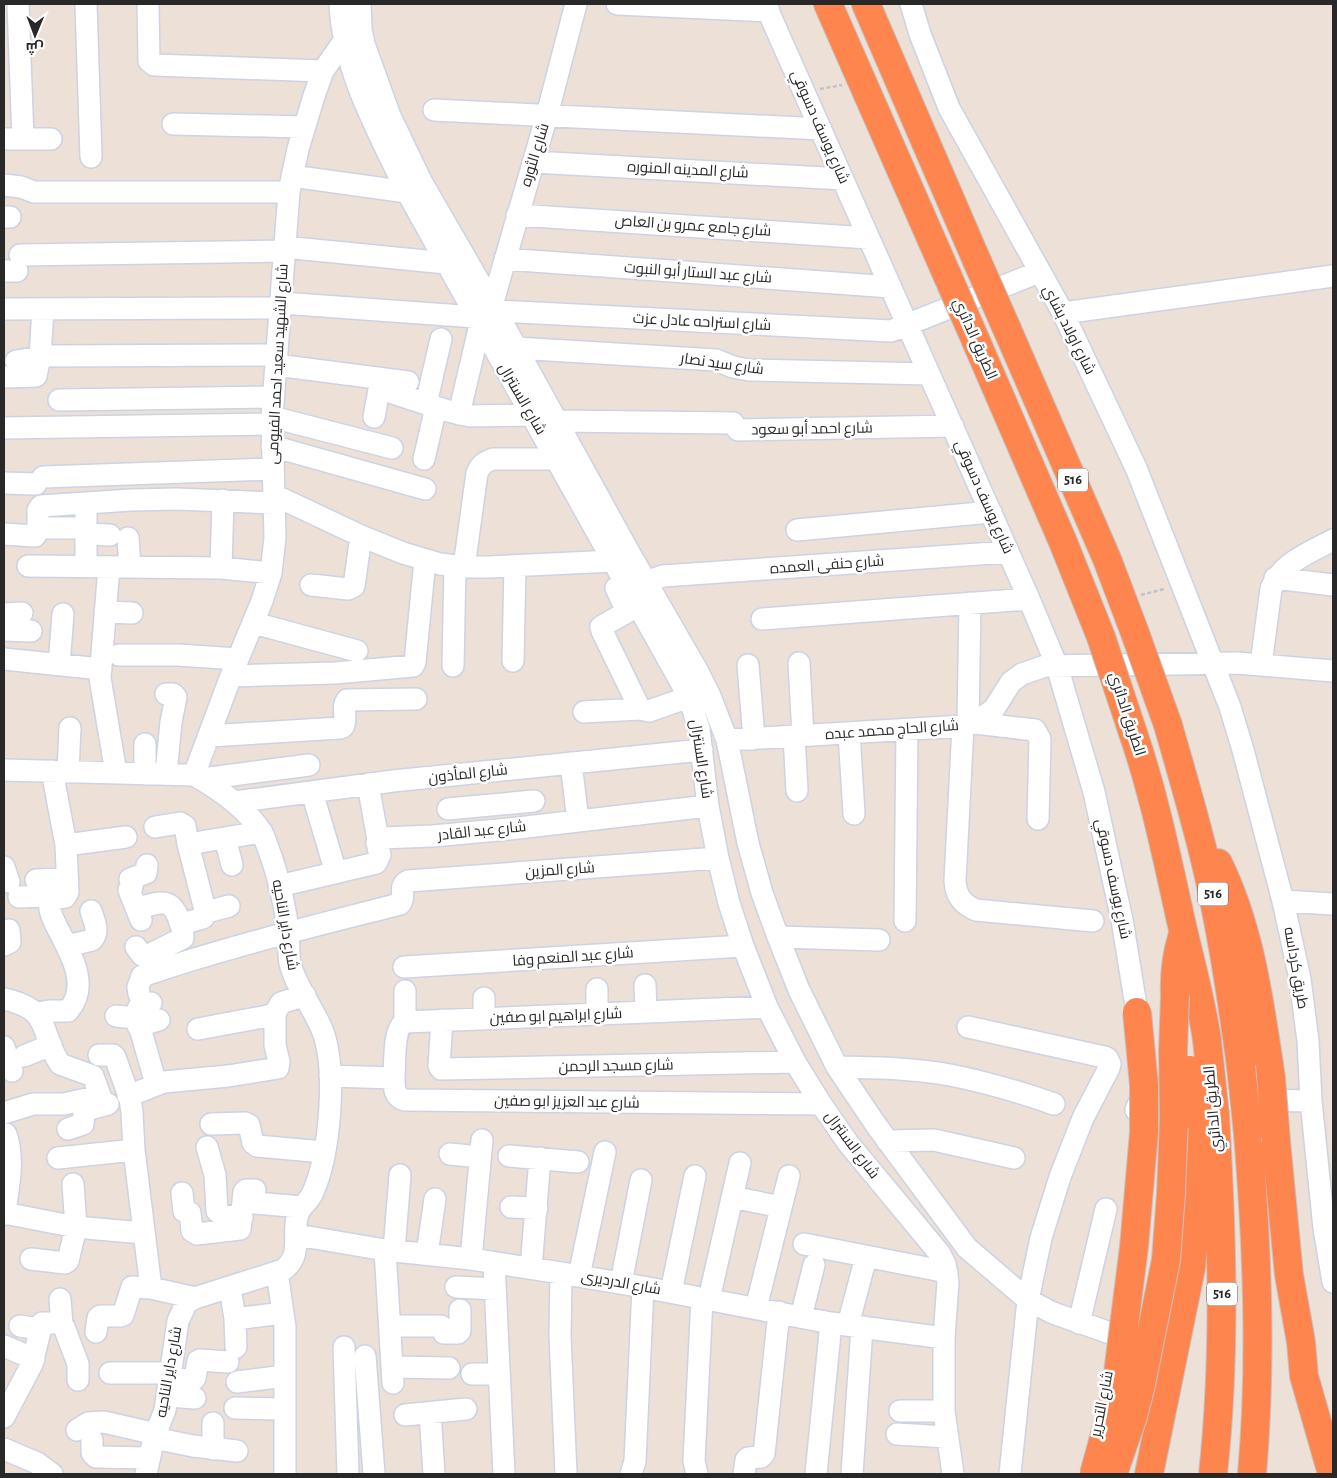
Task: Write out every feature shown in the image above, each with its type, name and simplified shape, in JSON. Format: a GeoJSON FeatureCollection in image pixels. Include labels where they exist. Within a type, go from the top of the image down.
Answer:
{"type":"FeatureCollection","features":[{"type":"Feature","properties":{"kind":"highway","name":"الطريق الدائري"},"geometry":{"type":"LineString","coordinates":[[828,4],[1063,542],[1101,637],[1141,757],[1163,840],[1197,985],[1207,1040],[1205,1115],[1220,1202],[1222,1290],[1220,1379],[1213,1474]]}},
{"type":"Feature","properties":{"kind":"highway","name":"516"},"geometry":{"type":"LineString","coordinates":[[866,4],[1103,550],[1168,725],[1207,866],[1224,950],[1241,1067],[1254,1200],[1256,1401],[1252,1474]]}},
{"type":"Feature","properties":{"kind":"highway"},"geometry":{"type":"LineString","coordinates":[[1194,817],[1230,886],[1246,937],[1271,1078],[1290,1274],[1301,1342],[1304,1376],[1332,1474]]}},
{"type":"Feature","properties":{"kind":"highway"},"geometry":{"type":"LineString","coordinates":[[1113,1474],[1133,1416],[1140,1389],[1166,1260],[1172,1193],[1174,1136],[1175,966],[1183,931]]}},
{"type":"Feature","properties":{"kind":"highway"},"geometry":{"type":"LineString","coordinates":[[1149,1474],[1191,1268],[1196,1192],[1205,1115],[1174,995]]}},
{"type":"Feature","properties":{"kind":"highway"},"geometry":{"type":"LineString","coordinates":[[1094,1474],[1114,1401],[1137,1211],[1144,1132],[1144,1085],[1137,1012]]}},
{"type":"Feature","properties":{"kind":"highway"},"geometry":{"type":"LineString","coordinates":[[1301,1342],[1333,1423]]}},
{"type":"Feature","properties":{"kind":"street"},"geometry":{"type":"LineString","coordinates":[[18,4],[13,139],[51,139]]}},
{"type":"Feature","properties":{"kind":"street"},"geometry":{"type":"LineString","coordinates":[[86,4],[91,158]]}},
{"type":"Feature","properties":{"kind":"street"},"geometry":{"type":"LineString","coordinates":[[148,4],[149,60],[151,64],[157,66],[323,71]]}},
{"type":"Feature","properties":{"kind":"street","name":"شارع السنترال"},"geometry":{"type":"LineString","coordinates":[[340,4],[344,41],[353,71],[374,123],[407,192],[446,263],[486,314],[516,348],[697,670],[724,732],[748,843],[762,893],[799,990],[837,1067],[887,1141],[967,1248],[1028,1300],[1053,1313],[1116,1335]]}},
{"type":"Feature","properties":{"kind":"street","name":"شارع السنترال"},"geometry":{"type":"LineString","coordinates":[[360,4],[364,44],[390,116],[486,314],[531,415],[689,697],[701,739],[708,806],[729,903],[742,946],[767,1006],[796,1062],[821,1104],[848,1142],[940,1254],[946,1268]]}},
{"type":"Feature","properties":{"kind":"street","name":"شارع الثوره"},"geometry":{"type":"LineString","coordinates":[[459,414],[486,314],[505,259],[547,115],[576,4]]}},
{"type":"Feature","properties":{"kind":"street"},"geometry":{"type":"LineString","coordinates":[[617,4],[767,8]]}},
{"type":"Feature","properties":{"kind":"street","name":"شارع اولاد بشاي"},"geometry":{"type":"LineString","coordinates":[[911,4],[920,34],[949,108],[1063,313],[1136,468],[1213,663]]}},
{"type":"Feature","properties":{"kind":"street","name":"شارع يوسف دسوقي"},"geometry":{"type":"LineString","coordinates":[[767,8],[991,512],[1057,666],[1082,746],[1107,847],[1122,920],[1137,1012]]}},
{"type":"Feature","properties":{"kind":"street","name":"شارع الشهيد سعيد احمد الفيومى"},"geometry":{"type":"LineString","coordinates":[[198,777],[208,736],[234,668],[254,623],[270,573],[275,538],[272,413],[284,249],[291,184],[304,127],[323,71],[344,41]]}},
{"type":"Feature","properties":{"kind":"street"},"geometry":{"type":"LineString","coordinates":[[434,110],[821,128]]}},
{"type":"Feature","properties":{"kind":"street"},"geometry":{"type":"LineString","coordinates":[[173,124],[304,127]]}},
{"type":"Feature","properties":{"kind":"street","name":"شارع المدينه المنوره"},"geometry":{"type":"LineString","coordinates":[[533,162],[843,179]]}},
{"type":"Feature","properties":{"kind":"street"},"geometry":{"type":"LineString","coordinates":[[12,186],[34,192],[291,184],[407,192]]}},
{"type":"Feature","properties":{"kind":"street","name":"شارع جامع عمرو بن العاص"},"geometry":{"type":"LineString","coordinates":[[518,215],[869,238]]}},
{"type":"Feature","properties":{"kind":"street"},"geometry":{"type":"LineString","coordinates":[[14,265],[284,249],[446,263]]}},
{"type":"Feature","properties":{"kind":"street","name":"شارع عبد الستار أبو النبوت"},"geometry":{"type":"LineString","coordinates":[[505,259],[891,287]]}},
{"type":"Feature","properties":{"kind":"street","name":"شارع استراحه عادل عزت"},"geometry":{"type":"LineString","coordinates":[[4,309],[280,305],[882,332],[900,329],[1039,272]]}},
{"type":"Feature","properties":{"kind":"street"},"geometry":{"type":"LineString","coordinates":[[1063,313],[1333,276]]}},
{"type":"Feature","properties":{"kind":"street"},"geometry":{"type":"LineString","coordinates":[[43,309],[19,367],[277,360],[394,385],[431,406],[459,414],[470,416],[531,415]]}},
{"type":"Feature","properties":{"kind":"street"},"geometry":{"type":"LineString","coordinates":[[424,459],[441,339]]}},
{"type":"Feature","properties":{"kind":"street","name":"شارع سيد نصار"},"geometry":{"type":"LineString","coordinates":[[516,348],[716,360],[733,367],[749,370],[929,374]]}},
{"type":"Feature","properties":{"kind":"street"},"geometry":{"type":"LineString","coordinates":[[374,417],[394,385]]}},
{"type":"Feature","properties":{"kind":"street"},"geometry":{"type":"LineString","coordinates":[[59,400],[272,413],[335,433],[392,448]]}},
{"type":"Feature","properties":{"kind":"street"},"geometry":{"type":"LineString","coordinates":[[4,428],[272,413]]}},
{"type":"Feature","properties":{"kind":"street","name":"شارع احمد أبو سعود"},"geometry":{"type":"LineString","coordinates":[[556,421],[733,423],[738,430],[953,426]]}},
{"type":"Feature","properties":{"kind":"street"},"geometry":{"type":"LineString","coordinates":[[328,462],[335,433]]}},
{"type":"Feature","properties":{"kind":"street"},"geometry":{"type":"LineString","coordinates":[[272,446],[425,489]]}},
{"type":"Feature","properties":{"kind":"street"},"geometry":{"type":"LineString","coordinates":[[453,666],[459,567],[477,473],[485,462],[493,459],[556,458]]}},
{"type":"Feature","properties":{"kind":"street"},"geometry":{"type":"LineString","coordinates":[[4,483],[272,468]]}},
{"type":"Feature","properties":{"kind":"street"},"geometry":{"type":"LineString","coordinates":[[4,534],[34,536],[38,532],[38,510],[43,506],[86,502],[177,499],[274,499],[361,536],[425,560],[459,567],[614,561]]}},
{"type":"Feature","properties":{"kind":"street"},"geometry":{"type":"LineString","coordinates":[[221,568],[223,500]]}},
{"type":"Feature","properties":{"kind":"street"},"geometry":{"type":"LineString","coordinates":[[86,502],[86,566]]}},
{"type":"Feature","properties":{"kind":"street"},"geometry":{"type":"LineString","coordinates":[[797,530],[991,512]]}},
{"type":"Feature","properties":{"kind":"street"},"geometry":{"type":"LineString","coordinates":[[38,528],[86,531],[119,536],[120,567],[106,612],[101,668],[101,684],[116,773]]}},
{"type":"Feature","properties":{"kind":"street"},"geometry":{"type":"LineString","coordinates":[[312,585],[348,589],[354,586],[361,536]]}},
{"type":"Feature","properties":{"kind":"street"},"geometry":{"type":"LineString","coordinates":[[1261,664],[1271,589],[1275,578],[1302,556],[1333,540]]}},
{"type":"Feature","properties":{"kind":"street","name":"شارع حنفى العمده"},"geometry":{"type":"LineString","coordinates":[[646,582],[663,576],[1008,552]]}},
{"type":"Feature","properties":{"kind":"street"},"geometry":{"type":"LineString","coordinates":[[119,655],[178,655],[234,668],[335,673],[413,666],[425,560]]}},
{"type":"Feature","properties":{"kind":"street"},"geometry":{"type":"LineString","coordinates":[[28,566],[221,568],[270,573]]}},
{"type":"Feature","properties":{"kind":"street"},"geometry":{"type":"LineString","coordinates":[[513,661],[516,566]]}},
{"type":"Feature","properties":{"kind":"street"},"geometry":{"type":"LineString","coordinates":[[1275,578],[1333,584]]}},
{"type":"Feature","properties":{"kind":"street"},"geometry":{"type":"LineString","coordinates":[[614,586],[627,612],[604,624],[602,631],[640,709]]}},
{"type":"Feature","properties":{"kind":"street"},"geometry":{"type":"LineString","coordinates":[[762,619],[1029,599]]}},
{"type":"Feature","properties":{"kind":"street"},"geometry":{"type":"LineString","coordinates":[[970,603],[968,724],[955,881],[956,890],[960,899],[967,906],[976,910],[1093,921]]}},
{"type":"Feature","properties":{"kind":"street"},"geometry":{"type":"LineString","coordinates":[[106,612],[132,613]]}},
{"type":"Feature","properties":{"kind":"street"},"geometry":{"type":"LineString","coordinates":[[59,664],[63,614]]}},
{"type":"Feature","properties":{"kind":"street"},"geometry":{"type":"LineString","coordinates":[[4,630],[19,619]]}},
{"type":"Feature","properties":{"kind":"street"},"geometry":{"type":"LineString","coordinates":[[254,623],[358,651]]}},
{"type":"Feature","properties":{"kind":"street"},"geometry":{"type":"LineString","coordinates":[[4,659],[101,668]]}},
{"type":"Feature","properties":{"kind":"street"},"geometry":{"type":"LineString","coordinates":[[797,791],[799,663]]}},
{"type":"Feature","properties":{"kind":"street","name":"شارع الحاج محمد عبده"},"geometry":{"type":"LineString","coordinates":[[701,739],[724,732],[754,739],[906,730],[968,724],[994,709],[1011,682],[1022,674],[1045,666],[1213,663],[1261,664],[1333,671]]}},
{"type":"Feature","properties":{"kind":"street","name":"طريق كرداسه"},"geometry":{"type":"LineString","coordinates":[[1213,663],[1230,707],[1243,750],[1283,901],[1300,979],[1308,1041],[1311,1101],[1324,1228],[1333,1282]]}},
{"type":"Feature","properties":{"kind":"street"},"geometry":{"type":"LineString","coordinates":[[748,665],[754,739]]}},
{"type":"Feature","properties":{"kind":"street"},"geometry":{"type":"LineString","coordinates":[[155,774],[171,722],[176,697],[174,694],[166,694]]}},
{"type":"Feature","properties":{"kind":"street"},"geometry":{"type":"LineString","coordinates":[[584,712],[640,709],[649,712],[689,697]]}},
{"type":"Feature","properties":{"kind":"street"},"geometry":{"type":"LineString","coordinates":[[208,736],[340,728],[343,727],[345,722],[344,705],[347,700],[416,699]]}},
{"type":"Feature","properties":{"kind":"street"},"geometry":{"type":"LineString","coordinates":[[968,724],[1035,730],[1040,739],[1038,819]]}},
{"type":"Feature","properties":{"kind":"street"},"geometry":{"type":"LineString","coordinates":[[50,900],[67,895],[68,879],[60,771],[70,728]]}},
{"type":"Feature","properties":{"kind":"street"},"geometry":{"type":"LineString","coordinates":[[905,921],[906,730]]}},
{"type":"Feature","properties":{"kind":"street"},"geometry":{"type":"LineString","coordinates":[[849,733],[854,814]]}},
{"type":"Feature","properties":{"kind":"street","name":"شارع المأذون"},"geometry":{"type":"LineString","coordinates":[[235,802],[368,784],[571,763],[701,739]]}},
{"type":"Feature","properties":{"kind":"street"},"geometry":{"type":"LineString","coordinates":[[145,744],[155,774]]}},
{"type":"Feature","properties":{"kind":"street"},"geometry":{"type":"LineString","coordinates":[[571,763],[578,821]]}},
{"type":"Feature","properties":{"kind":"street"},"geometry":{"type":"LineString","coordinates":[[4,770],[198,777],[309,765]]}},
{"type":"Feature","properties":{"kind":"street"},"geometry":{"type":"LineString","coordinates":[[501,771],[504,804]]}},
{"type":"Feature","properties":{"kind":"street","name":"شارع داير الناحيه"},"geometry":{"type":"LineString","coordinates":[[147,1466],[155,1436],[165,1410],[178,1321],[187,1302],[287,1267],[294,1257],[298,1214],[313,1194],[324,1152],[330,1105],[330,1076],[324,1034],[294,976],[290,962],[288,932],[280,886],[262,832],[235,802],[198,777]]}},
{"type":"Feature","properties":{"kind":"street"},"geometry":{"type":"LineString","coordinates":[[280,886],[376,863],[380,855],[368,784]]}},
{"type":"Feature","properties":{"kind":"street"},"geometry":{"type":"LineString","coordinates":[[312,792],[336,873]]}},
{"type":"Feature","properties":{"kind":"street"},"geometry":{"type":"LineString","coordinates":[[448,810],[534,801]]}},
{"type":"Feature","properties":{"kind":"street","name":"شارع عبد القادر"},"geometry":{"type":"LineString","coordinates":[[378,840],[384,838],[433,836],[708,806]]}},
{"type":"Feature","properties":{"kind":"street"},"geometry":{"type":"LineString","coordinates":[[155,827],[182,823],[185,826],[206,912],[203,918],[181,926]]}},
{"type":"Feature","properties":{"kind":"street"},"geometry":{"type":"LineString","coordinates":[[188,844],[262,832]]}},
{"type":"Feature","properties":{"kind":"street"},"geometry":{"type":"LineString","coordinates":[[66,845],[126,837]]}},
{"type":"Feature","properties":{"kind":"street"},"geometry":{"type":"LineString","coordinates":[[225,838],[232,865]]}},
{"type":"Feature","properties":{"kind":"street","name":"شارع المزين"},"geometry":{"type":"LineString","coordinates":[[288,932],[400,904],[404,898],[402,886],[408,881],[718,858]]}},
{"type":"Feature","properties":{"kind":"street"},"geometry":{"type":"LineString","coordinates":[[136,947],[142,955],[149,954],[183,938],[184,934],[178,913],[167,904],[155,903],[139,915],[129,890],[132,887],[130,880],[146,873],[147,865]]}},
{"type":"Feature","properties":{"kind":"street"},"geometry":{"type":"LineString","coordinates":[[36,880],[68,879]]}},
{"type":"Feature","properties":{"kind":"street"},"geometry":{"type":"LineString","coordinates":[[10,882],[46,896],[50,900],[51,912],[75,964],[78,975],[75,998],[68,1011],[49,1011],[33,1042]]}},
{"type":"Feature","properties":{"kind":"street"},"geometry":{"type":"LineString","coordinates":[[1283,901],[1333,904]]}},
{"type":"Feature","properties":{"kind":"street"},"geometry":{"type":"LineString","coordinates":[[206,912],[229,906]]}},
{"type":"Feature","properties":{"kind":"street"},"geometry":{"type":"LineString","coordinates":[[67,946],[92,940],[95,937],[97,930],[91,911]]}},
{"type":"Feature","properties":{"kind":"street"},"geometry":{"type":"LineString","coordinates":[[156,1084],[130,1020],[150,1006],[138,986],[142,976],[215,952],[288,932]]}},
{"type":"Feature","properties":{"kind":"street"},"geometry":{"type":"LineString","coordinates":[[778,937],[878,940]]}},
{"type":"Feature","properties":{"kind":"street","name":"شارع عبد المنعم وفا"},"geometry":{"type":"LineString","coordinates":[[404,967],[742,946]]}},
{"type":"Feature","properties":{"kind":"street"},"geometry":{"type":"LineString","coordinates":[[645,985],[646,1012]]}},
{"type":"Feature","properties":{"kind":"street"},"geometry":{"type":"LineString","coordinates":[[597,989],[597,1014]]}},
{"type":"Feature","properties":{"kind":"street"},"geometry":{"type":"LineString","coordinates":[[330,1076],[394,1078],[397,1031],[404,1022],[405,991]]}},
{"type":"Feature","properties":{"kind":"street"},"geometry":{"type":"LineString","coordinates":[[274,1003],[305,995]]}},
{"type":"Feature","properties":{"kind":"street"},"geometry":{"type":"LineString","coordinates":[[484,998],[484,1019]]}},
{"type":"Feature","properties":{"kind":"street"},"geometry":{"type":"LineString","coordinates":[[4,1018],[7,1014],[4,1001],[18,1002],[29,1007],[33,1042],[60,1064],[94,1076],[101,1100]]}},
{"type":"Feature","properties":{"kind":"street"},"geometry":{"type":"LineString","coordinates":[[198,1029],[268,1016],[274,1003]]}},
{"type":"Feature","properties":{"kind":"street"},"geometry":{"type":"LineString","coordinates":[[143,1233],[76,1227],[4,1213],[12,1161],[5,1123],[33,1104],[64,1104],[129,1098],[156,1084],[172,1080],[236,1075],[278,1068],[280,1062],[275,1045],[274,1003]]}},
{"type":"Feature","properties":{"kind":"street","name":"شارع ابراهيم ابو صفين"},"geometry":{"type":"LineString","coordinates":[[404,1022],[767,1006]]}},
{"type":"Feature","properties":{"kind":"street","name":"شارع مسجد الرحمن"},"geometry":{"type":"LineString","coordinates":[[442,1020],[439,1066],[441,1069],[796,1062]]}},
{"type":"Feature","properties":{"kind":"street"},"geometry":{"type":"LineString","coordinates":[[968,1027],[1104,1057],[1107,1058],[1110,1064],[1083,1118],[1060,1177],[1041,1238],[1028,1300],[1010,1474]]}},
{"type":"Feature","properties":{"kind":"street"},"geometry":{"type":"LineString","coordinates":[[4,1047],[33,1042]]}},
{"type":"Feature","properties":{"kind":"street"},"geometry":{"type":"LineString","coordinates":[[99,1055],[113,1055],[116,1057],[129,1098],[150,1288]]}},
{"type":"Feature","properties":{"kind":"street"},"geometry":{"type":"LineString","coordinates":[[837,1067],[893,1068],[948,1074],[1002,1086],[1054,1104]]}},
{"type":"Feature","properties":{"kind":"street","name":"شارع عبد العزيز ابو صفين"},"geometry":{"type":"LineString","coordinates":[[394,1078],[396,1095],[405,1100],[821,1104]]}},
{"type":"Feature","properties":{"kind":"street","name":"شارع التحرير"},"geometry":{"type":"LineString","coordinates":[[1089,1474],[1116,1335],[1134,1185],[1136,1109],[1140,1100],[1155,1098],[1311,1101]]}},
{"type":"Feature","properties":{"kind":"street"},"geometry":{"type":"LineString","coordinates":[[68,1129],[83,1124],[84,1111],[101,1100]]}},
{"type":"Feature","properties":{"kind":"street"},"geometry":{"type":"LineString","coordinates":[[211,1124],[245,1123],[249,1125],[253,1143],[257,1146],[324,1152]]}},
{"type":"Feature","properties":{"kind":"street"},"geometry":{"type":"LineString","coordinates":[[887,1141],[934,1140],[1014,1158]]}},
{"type":"Feature","properties":{"kind":"street"},"geometry":{"type":"LineString","coordinates":[[207,1147],[215,1175],[217,1211],[222,1215],[247,1203],[302,1207]]}},
{"type":"Feature","properties":{"kind":"street"},"geometry":{"type":"LineString","coordinates":[[450,1154],[481,1149],[471,1259]]}},
{"type":"Feature","properties":{"kind":"street"},"geometry":{"type":"LineString","coordinates":[[58,1158],[134,1150]]}},
{"type":"Feature","properties":{"kind":"street"},"geometry":{"type":"LineString","coordinates":[[566,1474],[560,1336],[570,1275],[605,1152]]}},
{"type":"Feature","properties":{"kind":"street"},"geometry":{"type":"LineString","coordinates":[[509,1156],[578,1162]]}},
{"type":"Feature","properties":{"kind":"street"},"geometry":{"type":"LineString","coordinates":[[531,1268],[540,1158]]}},
{"type":"Feature","properties":{"kind":"street"},"geometry":{"type":"LineString","coordinates":[[697,1474],[694,1461],[706,1298],[740,1163]]}},
{"type":"Feature","properties":{"kind":"street"},"geometry":{"type":"LineString","coordinates":[[400,1175],[390,1250],[390,1326],[393,1375],[449,1368]]}},
{"type":"Feature","properties":{"kind":"street"},"geometry":{"type":"LineString","coordinates":[[671,1292],[695,1176]]}},
{"type":"Feature","properties":{"kind":"street"},"geometry":{"type":"LineString","coordinates":[[756,1308],[789,1176]]}},
{"type":"Feature","properties":{"kind":"street"},"geometry":{"type":"LineString","coordinates":[[620,1283],[641,1180]]}},
{"type":"Feature","properties":{"kind":"street"},"geometry":{"type":"LineString","coordinates":[[31,1259],[68,1262],[76,1227],[73,1184]]}},
{"type":"Feature","properties":{"kind":"street"},"geometry":{"type":"LineString","coordinates":[[182,1193],[184,1211],[190,1213],[192,1231],[195,1233],[238,1230],[242,1226],[247,1203]]}},
{"type":"Feature","properties":{"kind":"street"},"geometry":{"type":"LineString","coordinates":[[732,1197],[781,1207]]}},
{"type":"Feature","properties":{"kind":"street"},"geometry":{"type":"LineString","coordinates":[[427,1254],[435,1199]]}},
{"type":"Feature","properties":{"kind":"street"},"geometry":{"type":"LineString","coordinates":[[511,1207],[537,1208]]}},
{"type":"Feature","properties":{"kind":"street"},"geometry":{"type":"LineString","coordinates":[[1079,1323],[1106,1209]]}},
{"type":"Feature","properties":{"kind":"street","name":"شارع الدرديرى"},"geometry":{"type":"LineString","coordinates":[[297,1235],[390,1250],[531,1268],[706,1298],[847,1325],[944,1338]]}},
{"type":"Feature","properties":{"kind":"street"},"geometry":{"type":"LineString","coordinates":[[804,1244],[866,1257],[946,1268]]}},
{"type":"Feature","properties":{"kind":"street"},"geometry":{"type":"LineString","coordinates":[[953,1474],[944,1411],[946,1268],[967,1248]]}},
{"type":"Feature","properties":{"kind":"street"},"geometry":{"type":"LineString","coordinates":[[816,1474],[847,1325],[866,1257]]}},
{"type":"Feature","properties":{"kind":"street"},"geometry":{"type":"LineString","coordinates":[[494,1263],[504,1474]]}},
{"type":"Feature","properties":{"kind":"street"},"geometry":{"type":"LineString","coordinates":[[801,1317],[814,1266]]}},
{"type":"Feature","properties":{"kind":"street"},"geometry":{"type":"LineString","coordinates":[[277,1272],[283,1312],[285,1474]]}},
{"type":"Feature","properties":{"kind":"street"},"geometry":{"type":"LineString","coordinates":[[96,1332],[100,1316],[123,1315],[132,1287],[150,1288],[195,1298]]}},
{"type":"Feature","properties":{"kind":"street"},"geometry":{"type":"LineString","coordinates":[[110,1373],[170,1383],[193,1380],[198,1361],[232,1354],[235,1319],[230,1287]]}},
{"type":"Feature","properties":{"kind":"street"},"geometry":{"type":"LineString","coordinates":[[456,1287],[495,1289]]}},
{"type":"Feature","properties":{"kind":"street"},"geometry":{"type":"LineString","coordinates":[[631,1474],[635,1461],[643,1287]]}},
{"type":"Feature","properties":{"kind":"street"},"geometry":{"type":"LineString","coordinates":[[60,1299],[62,1324],[78,1364],[78,1380]]}},
{"type":"Feature","properties":{"kind":"street"},"geometry":{"type":"LineString","coordinates":[[390,1326],[441,1326],[444,1333],[458,1333],[460,1330],[460,1310]]}},
{"type":"Feature","properties":{"kind":"street"},"geometry":{"type":"LineString","coordinates":[[235,1319],[283,1312]]}},
{"type":"Feature","properties":{"kind":"street"},"geometry":{"type":"LineString","coordinates":[[744,1474],[748,1458],[761,1457],[764,1454],[779,1312]]}},
{"type":"Feature","properties":{"kind":"street"},"geometry":{"type":"LineString","coordinates":[[4,1417],[34,1359],[30,1327],[42,1322],[62,1324]]}},
{"type":"Feature","properties":{"kind":"street"},"geometry":{"type":"LineString","coordinates":[[847,1325],[852,1474]]}},
{"type":"Feature","properties":{"kind":"street"},"geometry":{"type":"LineString","coordinates":[[4,1346],[34,1359]]}},
{"type":"Feature","properties":{"kind":"street"},"geometry":{"type":"LineString","coordinates":[[348,1474],[350,1349],[374,1474]]}},
{"type":"Feature","properties":{"kind":"street"},"geometry":{"type":"LineString","coordinates":[[472,1374],[499,1374]]}},
{"type":"Feature","properties":{"kind":"street"},"geometry":{"type":"LineString","coordinates":[[237,1382],[285,1376]]}},
{"type":"Feature","properties":{"kind":"street"},"geometry":{"type":"LineString","coordinates":[[170,1383],[195,1398]]}},
{"type":"Feature","properties":{"kind":"street"},"geometry":{"type":"LineString","coordinates":[[235,1408],[285,1409]]}},
{"type":"Feature","properties":{"kind":"street"},"geometry":{"type":"LineString","coordinates":[[405,1415],[466,1409]]}},
{"type":"Feature","properties":{"kind":"street"},"geometry":{"type":"LineString","coordinates":[[900,1411],[944,1411]]}},
{"type":"Feature","properties":{"kind":"street"},"geometry":{"type":"LineString","coordinates":[[430,1413],[434,1474]]}},
{"type":"Feature","properties":{"kind":"street"},"geometry":{"type":"LineString","coordinates":[[147,1466],[96,1457],[92,1453],[84,1435],[88,1424],[104,1422],[213,1449],[237,1451]]}},
{"type":"Feature","properties":{"kind":"street"},"geometry":{"type":"LineString","coordinates":[[213,1423],[213,1449]]}},
{"type":"Feature","properties":{"kind":"street"},"geometry":{"type":"LineString","coordinates":[[897,1434],[947,1437]]}},
{"type":"Feature","properties":{"kind":"street"},"geometry":{"type":"LineString","coordinates":[[4,1449],[47,1472]]}},
{"type":"Feature","properties":{"kind":"path"},"geometry":{"type":"LineString","coordinates":[[1145,594],[1168,588]]}}]}
